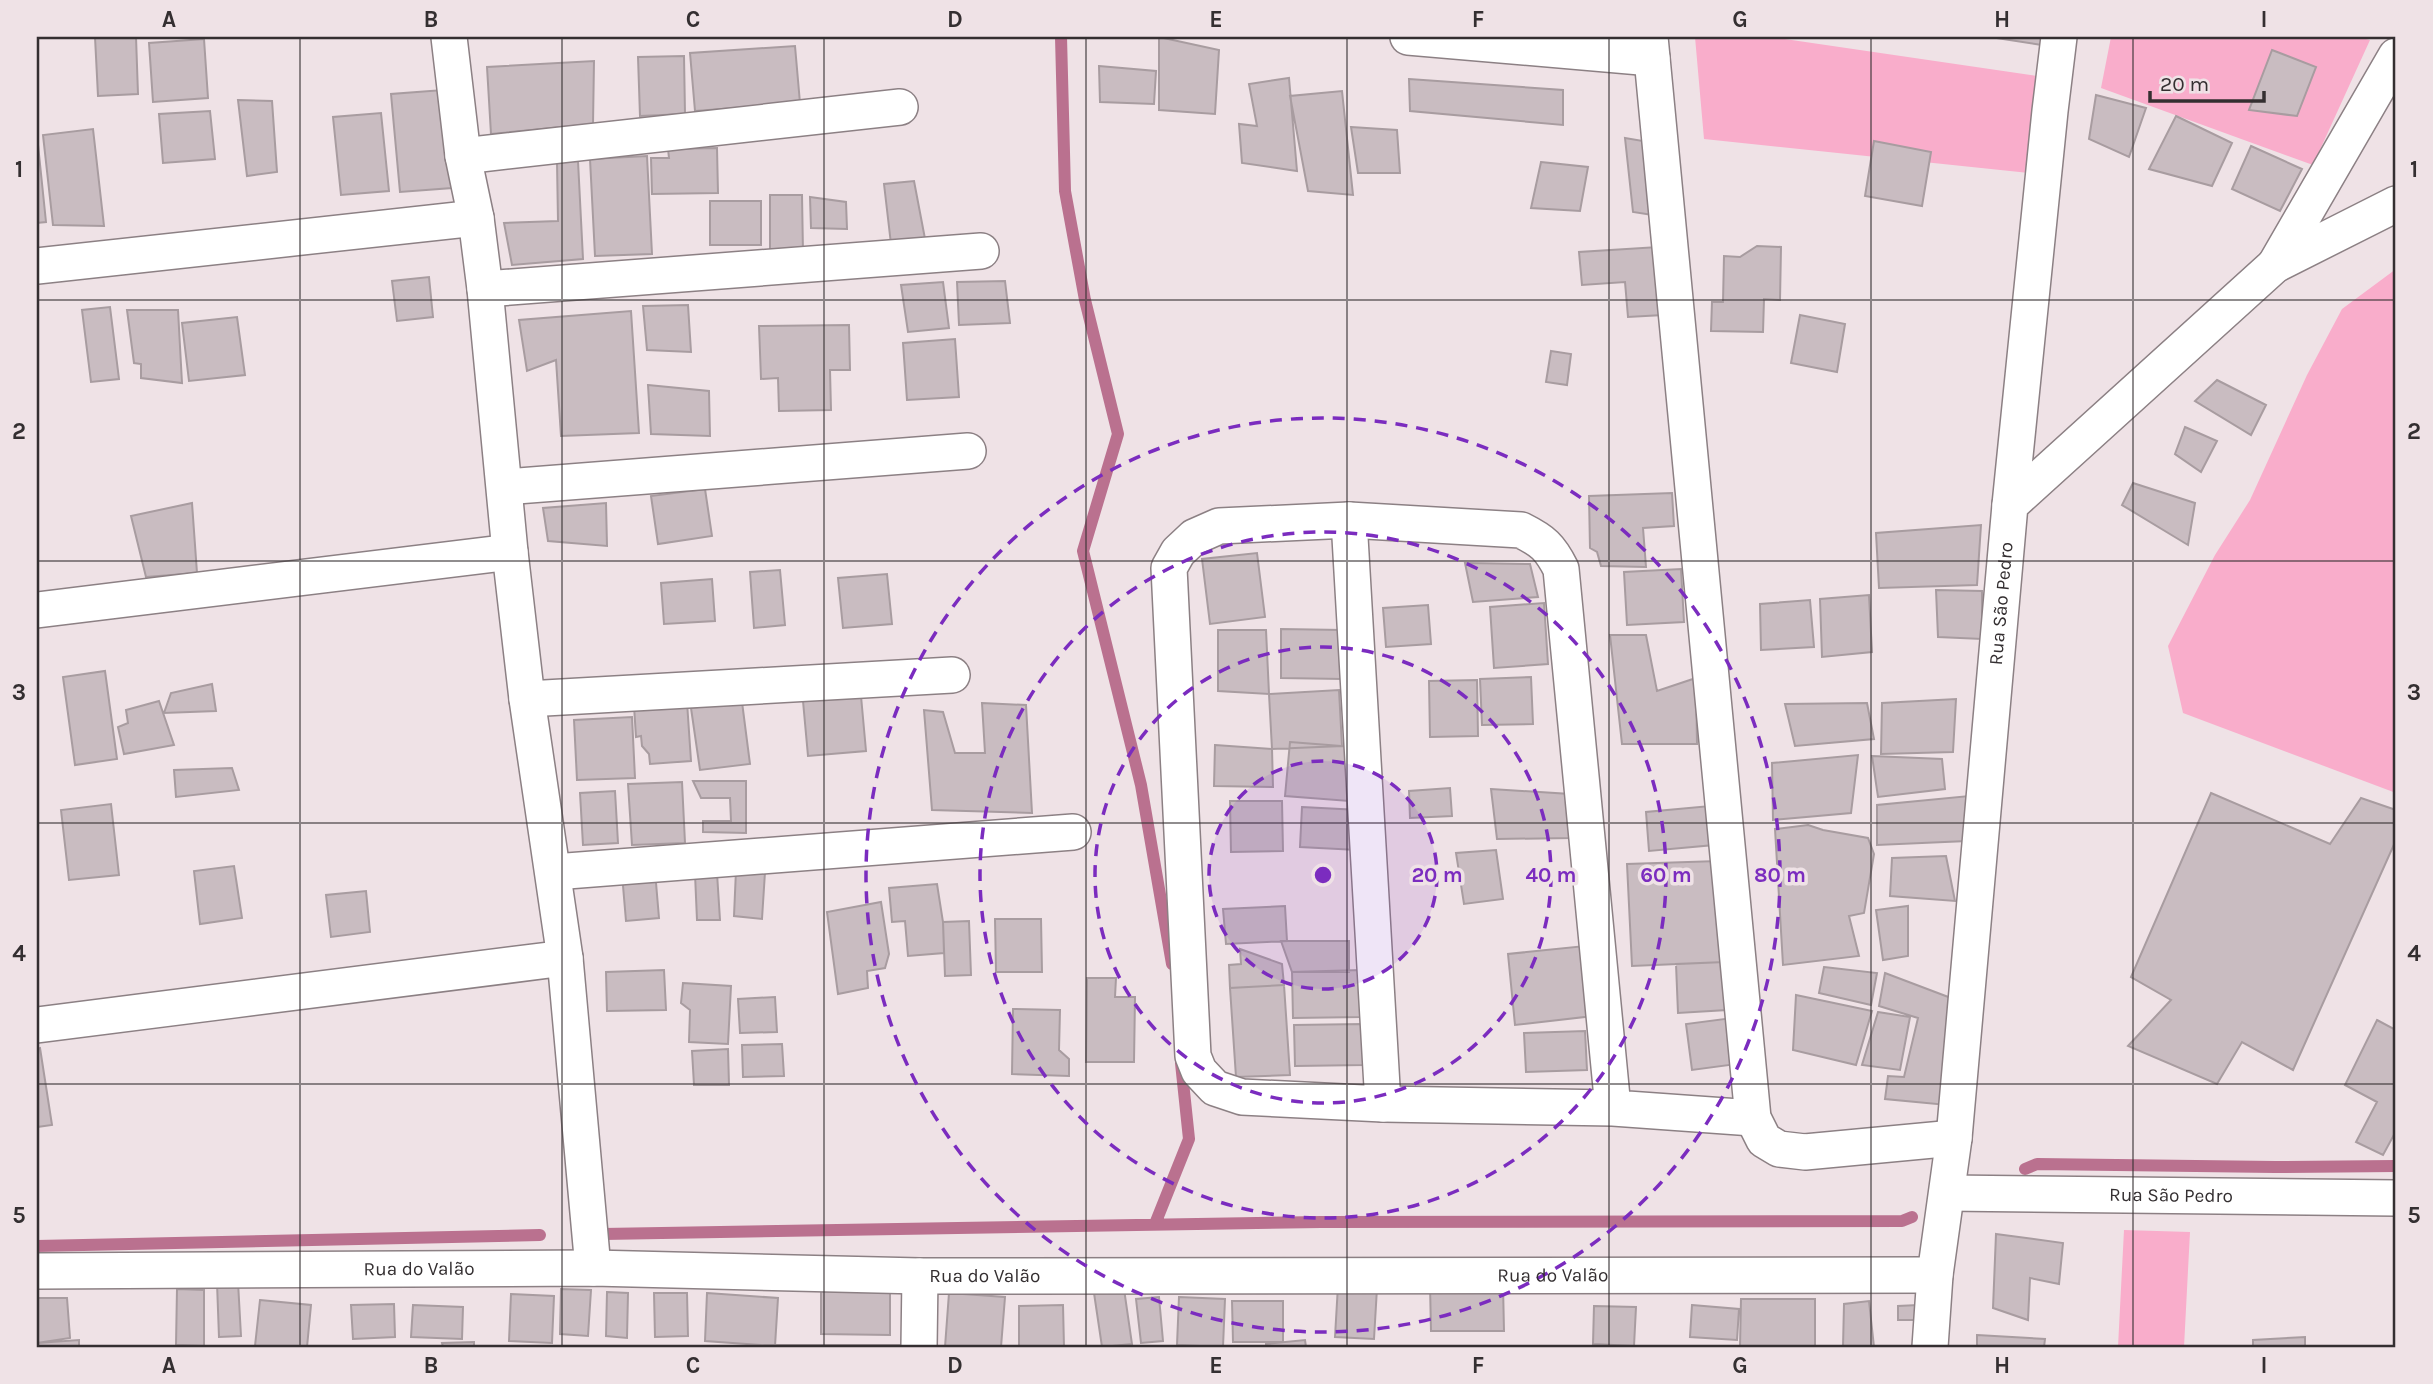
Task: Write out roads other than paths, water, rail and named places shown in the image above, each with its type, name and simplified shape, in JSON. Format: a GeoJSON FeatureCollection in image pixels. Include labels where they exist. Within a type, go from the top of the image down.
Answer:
{"type":"FeatureCollection","features":[{"type":"Feature","properties":{"kind":"street"},"geometry":{"type":"LineString","coordinates":[[449,37],[463,156],[476,218],[485,289],[527,699],[565,958],[593,1268]]}},
{"type":"Feature","properties":{"kind":"street"},"geometry":{"type":"LineString","coordinates":[[1408,37],[1651,47],[1753,1118],[1764,1140],[1779,1149],[1805,1152],[1954,1138]]}},
{"type":"Feature","properties":{"kind":"street","name":"Rua São Pedro"},"geometry":{"type":"LineString","coordinates":[[1930,1347],[1935,1275],[1954,1138],[2010,505],[2049,111],[2059,37]]}},
{"type":"Feature","properties":{"kind":"street"},"geometry":{"type":"LineString","coordinates":[[2275,265],[2396,56]]}},
{"type":"Feature","properties":{"kind":"street"},"geometry":{"type":"LineString","coordinates":[[463,156],[900,107]]}},
{"type":"Feature","properties":{"kind":"street"},"geometry":{"type":"LineString","coordinates":[[2010,505],[2275,265],[2396,204]]}},
{"type":"Feature","properties":{"kind":"street"},"geometry":{"type":"LineString","coordinates":[[37,267],[476,218]]}},
{"type":"Feature","properties":{"kind":"street"},"geometry":{"type":"LineString","coordinates":[[485,289],[981,251]]}},
{"type":"Feature","properties":{"kind":"street"},"geometry":{"type":"LineString","coordinates":[[505,487],[968,451]]}},
{"type":"Feature","properties":{"kind":"street"},"geometry":{"type":"LineString","coordinates":[[1613,1108],[1560,569],[1551,550],[1538,538],[1521,530],[1349,520],[1219,526],[1194,537],[1178,552],[1169,568],[1193,1056],[1199,1071],[1215,1088],[1242,1097],[1383,1104],[1613,1108],[1753,1118]]}},
{"type":"Feature","properties":{"kind":"street"},"geometry":{"type":"LineString","coordinates":[[1349,520],[1383,1104]]}},
{"type":"Feature","properties":{"kind":"street"},"geometry":{"type":"LineString","coordinates":[[37,610],[510,552]]}},
{"type":"Feature","properties":{"kind":"street"},"geometry":{"type":"LineString","coordinates":[[527,699],[952,675]]}},
{"type":"Feature","properties":{"kind":"street"},"geometry":{"type":"LineString","coordinates":[[554,872],[1073,832]]}},
{"type":"Feature","properties":{"kind":"street"},"geometry":{"type":"LineString","coordinates":[[37,1025],[565,958]]}},
{"type":"Feature","properties":{"kind":"street","name":"Rua São Pedro"},"geometry":{"type":"LineString","coordinates":[[1947,1193],[2396,1198]]}},
{"type":"Feature","properties":{"kind":"street","name":"Rua do Valão"},"geometry":{"type":"LineString","coordinates":[[37,1271],[593,1268],[920,1276],[1935,1275]]}},
{"type":"Feature","properties":{"kind":"street"},"geometry":{"type":"LineString","coordinates":[[919,1347],[920,1276]]}},
{"type":"Feature","properties":{"kind":"waterway"},"geometry":{"type":"LineString","coordinates":[[1061,37],[1065,191],[1085,300],[1118,434],[1083,551],[1141,785],[1172,964]]}},
{"type":"Feature","properties":{"kind":"waterway"},"geometry":{"type":"LineString","coordinates":[[1155,1224],[1189,1139],[1181,1063]]}},
{"type":"Feature","properties":{"kind":"waterway"},"geometry":{"type":"LineString","coordinates":[[2025,1169],[2037,1164],[2396,1166]]}},
{"type":"Feature","properties":{"kind":"waterway"},"geometry":{"type":"LineString","coordinates":[[603,1234],[1321,1222],[1902,1221],[1912,1217]]}},
{"type":"Feature","properties":{"kind":"waterway"},"geometry":{"type":"LineString","coordinates":[[37,1246],[540,1235]]}}]}
